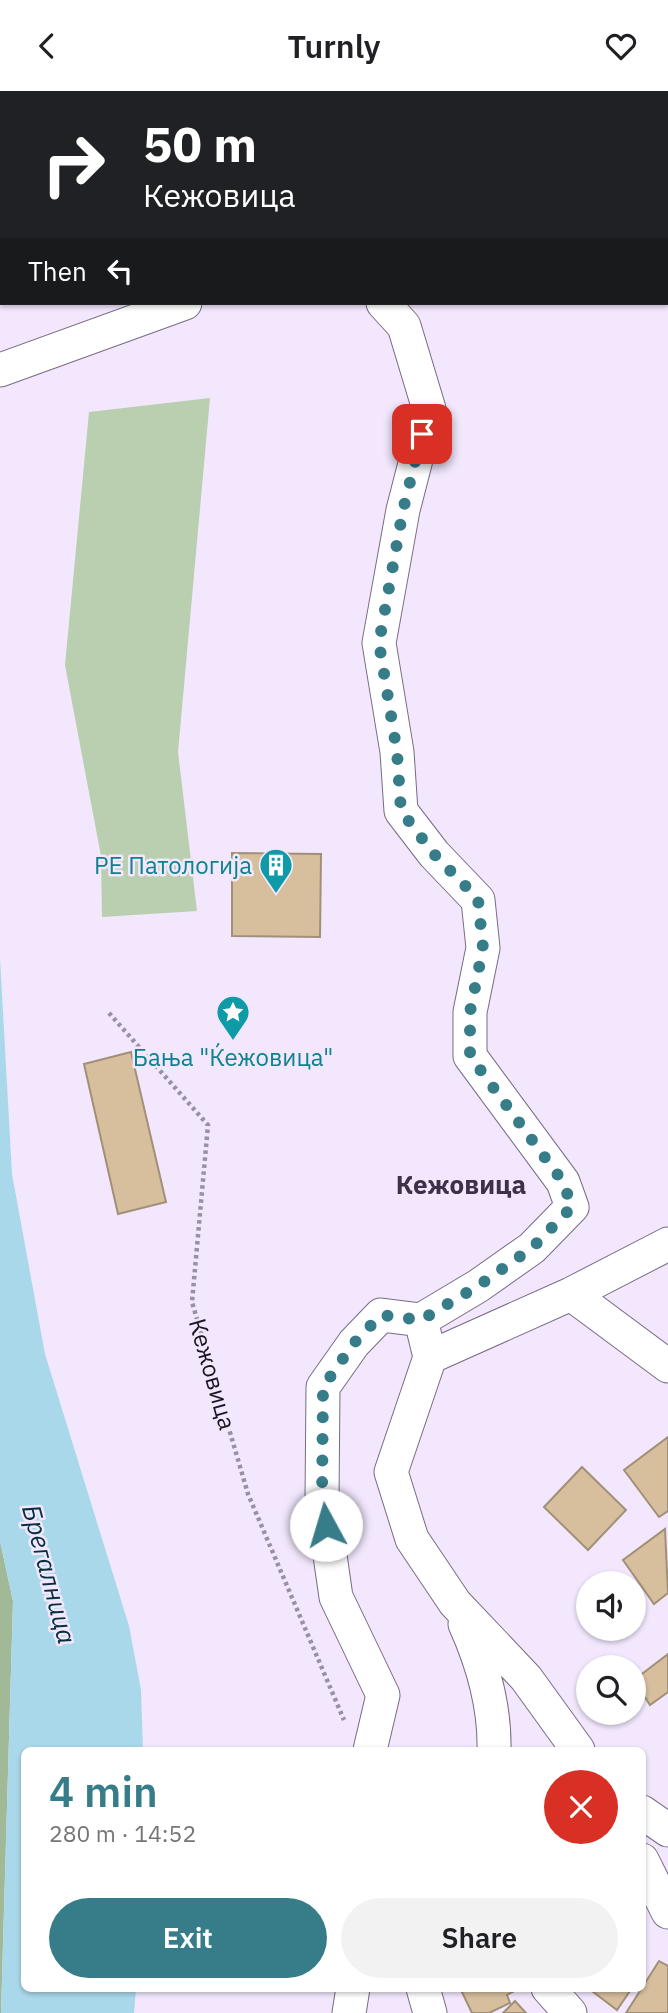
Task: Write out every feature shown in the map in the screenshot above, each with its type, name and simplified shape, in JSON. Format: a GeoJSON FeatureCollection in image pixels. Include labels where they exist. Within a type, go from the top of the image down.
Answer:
{"type":"FeatureCollection","features":[{"type":"Feature","properties":{"kind":"street"},"geometry":{"type":"LineString","coordinates":[[0,370],[49,353],[147,309],[172,305]]}},
{"type":"Feature","properties":{"kind":"street"},"geometry":{"type":"LineString","coordinates":[[371,1747],[383,1695],[337,1597],[322,1500],[323,1387],[354,1343],[381,1315],[421,1320],[478,1286],[532,1248],[572,1207],[563,1182],[470,1056],[470,1012],[483,948],[478,899],[434,854],[401,811],[397,752],[379,643],[403,510],[429,409],[404,326],[385,305]]}},
{"type":"Feature","properties":{"kind":"street"},"geometry":{"type":"LineString","coordinates":[[430,1357],[571,1294],[668,1244]]}},
{"type":"Feature","properties":{"kind":"street"},"geometry":{"type":"LineString","coordinates":[[571,1294],[668,1366]]}},
{"type":"Feature","properties":{"kind":"street"},"geometry":{"type":"LineString","coordinates":[[421,1320],[430,1357],[391,1472],[412,1539],[455,1603],[481,1660],[495,1730],[494,1747]]}},
{"type":"Feature","properties":{"kind":"street"},"geometry":{"type":"LineString","coordinates":[[455,1603],[526,1678],[576,1747]]}},
{"type":"Feature","properties":{"kind":"street"},"geometry":{"type":"LineString","coordinates":[[646,1815],[668,1830]]}},
{"type":"Feature","properties":{"kind":"street"},"geometry":{"type":"LineString","coordinates":[[646,1868],[668,1912]]}},
{"type":"Feature","properties":{"kind":"street"},"geometry":{"type":"LineString","coordinates":[[349,2013],[352,1992]]}},
{"type":"Feature","properties":{"kind":"street"},"geometry":{"type":"LineString","coordinates":[[424,1992],[430,2013]]}},
{"type":"Feature","properties":{"kind":"street"},"geometry":{"type":"LineString","coordinates":[[552,1992],[570,2013]]}},
{"type":"Feature","properties":{"kind":"path","name":"Кежовица"},"geometry":{"type":"LineString","coordinates":[[109,1013],[208,1125],[192,1303],[248,1495],[346,1725]]}},
{"type":"Feature","properties":{"kind":"green space"},"geometry":{"type":"Polygon","coordinates":[[[210,398],[178,752],[197,911],[102,917],[101,856],[65,665],[89,412],[210,398]]]}},
{"type":"Feature","properties":{"kind":"green space"},"geometry":{"type":"Polygon","coordinates":[[[0,1541],[13,1601],[1,2013],[0,2013],[0,1541]]]}},
{"type":"Feature","properties":{"kind":"water","name":"Брегалница"},"geometry":{"type":"Polygon","coordinates":[[[0,958],[12,1174],[45,1354],[129,1626],[141,1690],[143,1747],[21,1747],[21,1992],[136,1992],[134,2013],[1,2013],[13,1601],[0,1541],[0,958]]]}},
{"type":"Feature","properties":{"kind":"building","name":"РЕ Патологија"},"geometry":{"type":"Polygon","coordinates":[[[232,853],[321,854],[320,937],[232,936],[232,853]]]}},
{"type":"Feature","properties":{"kind":"building"},"geometry":{"type":"Polygon","coordinates":[[[131,1052],[166,1202],[118,1214],[84,1064],[131,1052]]]}},
{"type":"Feature","properties":{"kind":"building"},"geometry":{"type":"Polygon","coordinates":[[[668,1437],[668,1511],[659,1517],[624,1470],[668,1437]]]}},
{"type":"Feature","properties":{"kind":"building"},"geometry":{"type":"Polygon","coordinates":[[[582,1467],[626,1510],[588,1550],[544,1507],[582,1467]]]}},
{"type":"Feature","properties":{"kind":"building"},"geometry":{"type":"Polygon","coordinates":[[[665,1529],[668,1593],[654,1604],[646,1593],[646,1571],[631,1571],[623,1560],[665,1529]]]}},
{"type":"Feature","properties":{"kind":"building"},"geometry":{"type":"Polygon","coordinates":[[[668,1654],[668,1692],[650,1705],[646,1699],[646,1671],[668,1654]]]}},
{"type":"Feature","properties":{"kind":"building"},"geometry":{"type":"Polygon","coordinates":[[[659,1961],[668,1966],[668,2013],[626,2013],[639,1992],[646,1992],[646,1981],[659,1961]]]}},
{"type":"Feature","properties":{"kind":"building"},"geometry":{"type":"Polygon","coordinates":[[[462,1992],[513,1992],[507,1995],[510,2003],[489,2013],[472,2013],[462,1992]]]}},
{"type":"Feature","properties":{"kind":"building"},"geometry":{"type":"Polygon","coordinates":[[[593,1992],[629,1992],[617,2010],[593,1992]]]}},
{"type":"Feature","properties":{"kind":"building"},"geometry":{"type":"Polygon","coordinates":[[[515,2001],[526,2013],[503,2013],[515,2001]]]}},
{"type":"Feature","properties":{"kind":"place","name":"РЕ Патологија"},"geometry":{"type":"Point","coordinates":[276,895]}},
{"type":"Feature","properties":{"kind":"place","name":"Бања \"Ќежовица\""},"geometry":{"type":"Point","coordinates":[233,1042]}},
{"type":"Feature","properties":{"kind":"district","name":"Кежовица"},"geometry":{"type":"Point","coordinates":[461,1184]}},
{"type":"Feature","properties":{"kind":"route"},"geometry":{"type":"LineString","coordinates":[[326,1525],[322,1500],[323,1387],[354,1343],[381,1315],[421,1320],[478,1286],[532,1248],[572,1207],[563,1182],[519,1126],[470,1056],[470,1012],[483,948],[478,899],[434,854],[401,811],[397,752],[379,643],[403,510],[422,434]]}}]}
